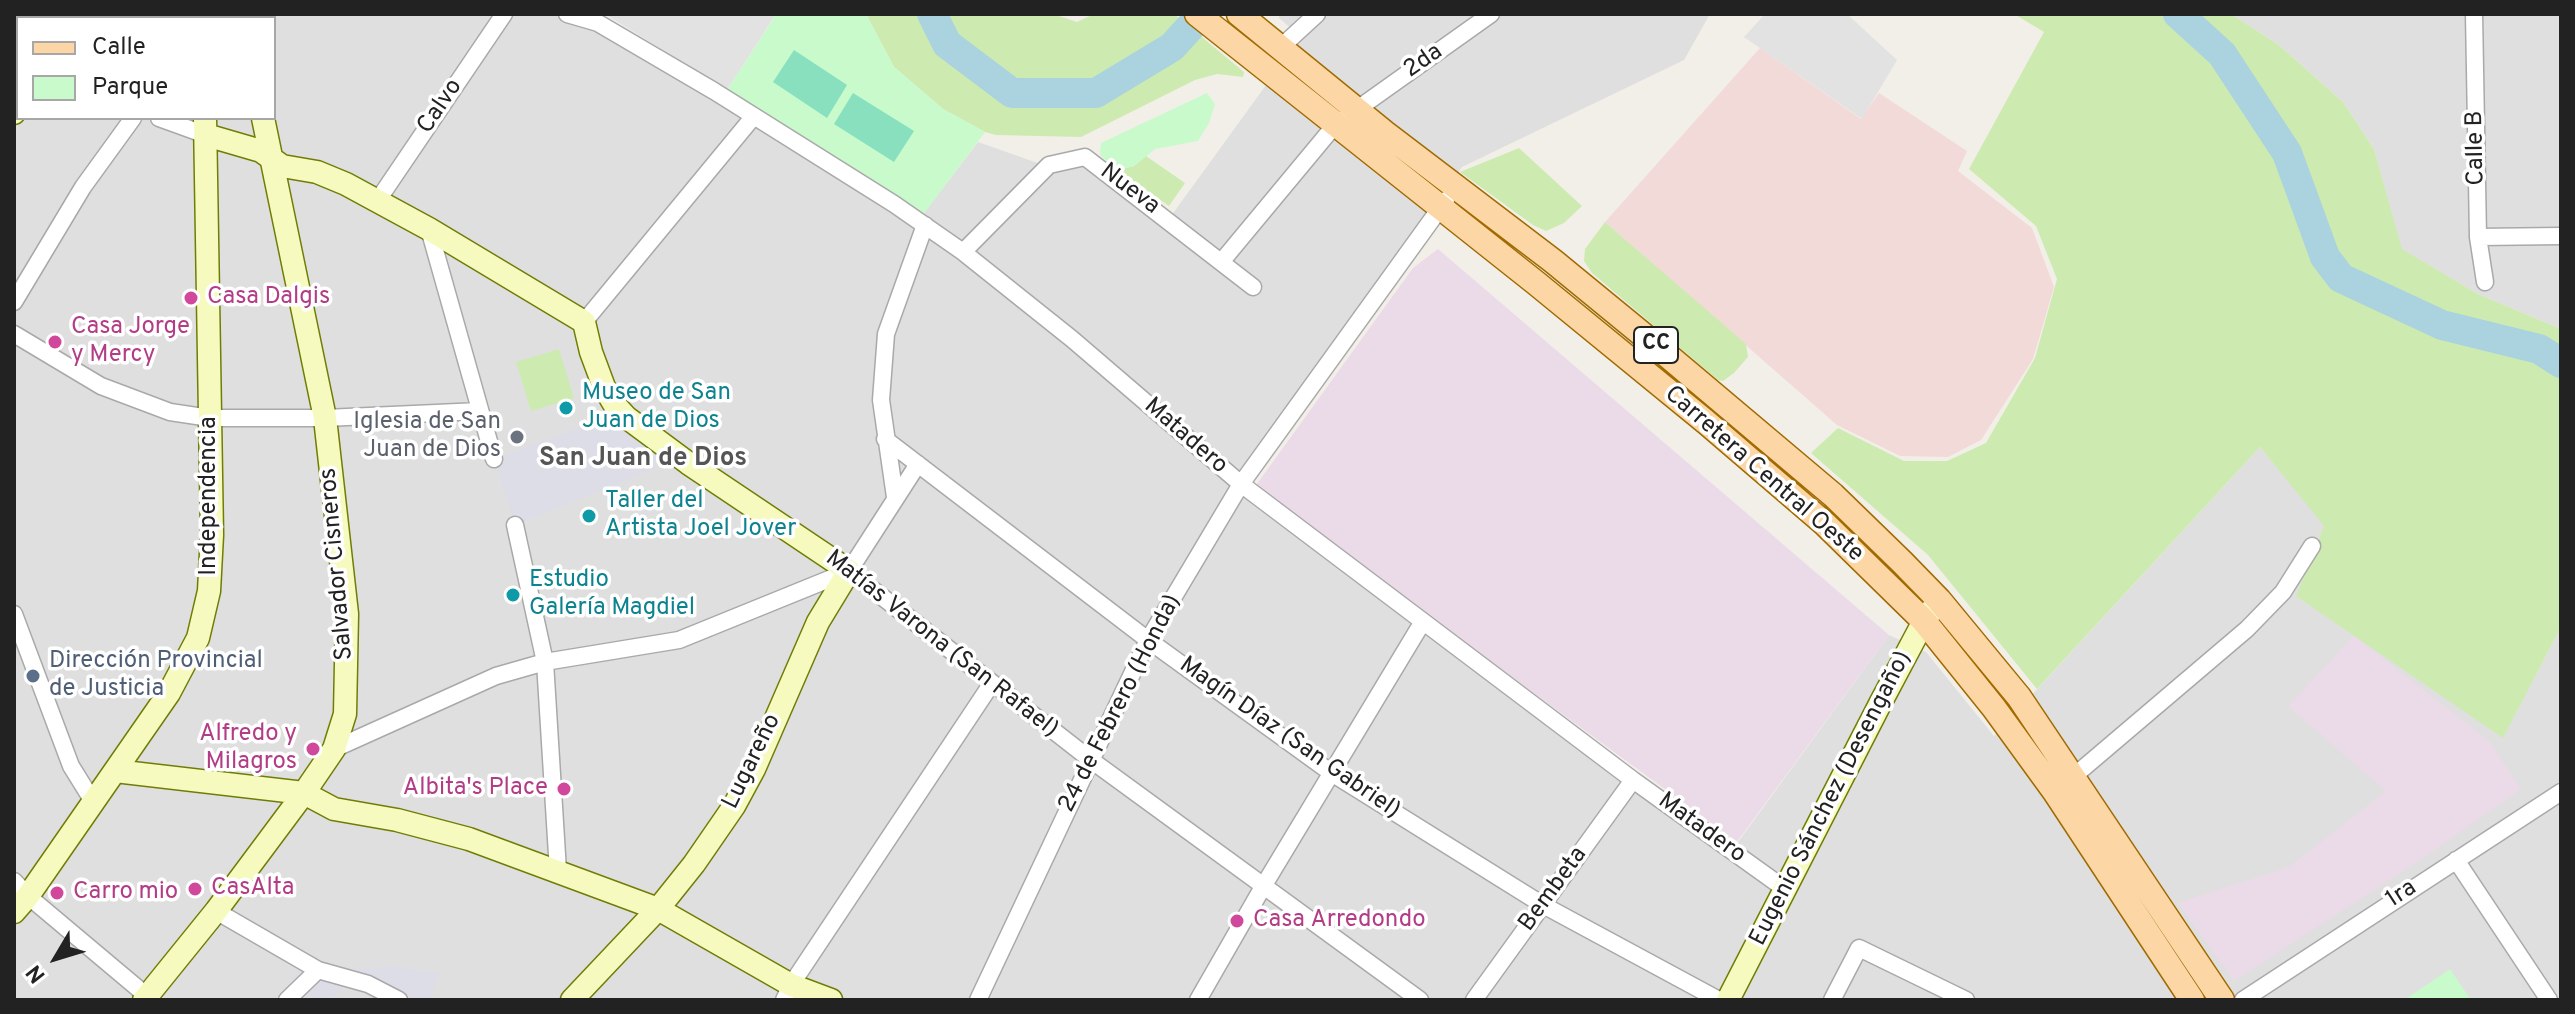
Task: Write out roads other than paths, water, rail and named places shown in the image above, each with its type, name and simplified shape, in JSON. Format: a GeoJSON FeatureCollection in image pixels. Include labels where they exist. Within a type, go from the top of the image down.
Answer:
{"type":"FeatureCollection","features":[{"type":"Feature","properties":{"kind":"main road","name":"Carretera Central Oeste"},"geometry":{"type":"LineString","coordinates":[[1197,14],[1706,422],[1825,524],[1924,621],[1994,708],[2055,792],[2192,1000]]}},
{"type":"Feature","properties":{"kind":"main road","name":"Carretera Central Oeste"},"geometry":{"type":"LineString","coordinates":[[1239,14],[1357,110],[1553,261],[1724,402],[1833,495],[1939,600],[2019,697],[2075,776],[2222,1000]]}},
{"type":"Feature","properties":{"kind":"main road"},"geometry":{"type":"LineString","coordinates":[[1706,422],[1724,402]]}},
{"type":"Feature","properties":{"kind":"street","name":"Calvo"},"geometry":{"type":"LineString","coordinates":[[378,200],[504,14]]}},
{"type":"Feature","properties":{"kind":"street","name":"Matadero"},"geometry":{"type":"LineString","coordinates":[[567,14],[598,23],[714,91],[894,204],[963,252],[1072,339],[1241,484],[1422,623],[1785,889]]}},
{"type":"Feature","properties":{"kind":"street"},"geometry":{"type":"LineString","coordinates":[[1276,44],[1317,14]]}},
{"type":"Feature","properties":{"kind":"street","name":"2da"},"geometry":{"type":"LineString","coordinates":[[1357,110],[1491,14]]}},
{"type":"Feature","properties":{"kind":"street","name":"Calle B"},"geometry":{"type":"LineString","coordinates":[[2474,14],[2478,237],[2485,282]]}},
{"type":"Feature","properties":{"kind":"street"},"geometry":{"type":"LineString","coordinates":[[1222,261],[1335,125],[1357,110]]}},
{"type":"Feature","properties":{"kind":"street"},"geometry":{"type":"LineString","coordinates":[[169,120],[205,127],[261,151],[275,163],[317,172],[378,200],[584,322],[754,116]]}},
{"type":"Feature","properties":{"kind":"street"},"geometry":{"type":"LineString","coordinates":[[14,302],[83,187],[132,120]]}},
{"type":"Feature","properties":{"kind":"street","name":"Salvador Cisneros"},"geometry":{"type":"LineString","coordinates":[[146,998],[304,793],[334,749],[345,714],[347,614],[325,418],[275,163],[264,120]]}},
{"type":"Feature","properties":{"kind":"street","name":"Independencia"},"geometry":{"type":"LineString","coordinates":[[19,896],[94,803],[169,693],[198,638],[209,591],[211,549],[205,127]]}},
{"type":"Feature","properties":{"kind":"street","name":"Nueva"},"geometry":{"type":"LineString","coordinates":[[963,252],[1049,165],[1085,157],[1253,287]]}},
{"type":"Feature","properties":{"kind":"street","name":"24 de Febrero (Honda)"},"geometry":{"type":"LineString","coordinates":[[978,1000],[1148,640],[1241,484],[1456,187]]}},
{"type":"Feature","properties":{"kind":"street"},"geometry":{"type":"LineString","coordinates":[[895,497],[881,400],[886,334],[925,225]]}},
{"type":"Feature","properties":{"kind":"street"},"geometry":{"type":"LineString","coordinates":[[429,229],[494,459]]}},
{"type":"Feature","properties":{"kind":"street"},"geometry":{"type":"LineString","coordinates":[[2478,237],[2561,236]]}},
{"type":"Feature","properties":{"kind":"street","name":"Matías Varona (San Rafael)"},"geometry":{"type":"LineString","coordinates":[[584,322],[604,387],[626,417],[688,463],[849,571],[1091,760],[1420,1000]]}},
{"type":"Feature","properties":{"kind":"street"},"geometry":{"type":"LineString","coordinates":[[14,334],[101,386],[170,412],[210,418],[325,418],[480,411]]}},
{"type":"Feature","properties":{"kind":"street","name":"Magín Díaz (San Gabriel)"},"geometry":{"type":"LineString","coordinates":[[885,439],[1148,640],[1333,774],[1543,905],[1728,999]]}},
{"type":"Feature","properties":{"kind":"street","name":"Lugareño"},"geometry":{"type":"LineString","coordinates":[[572,1000],[658,909],[694,864],[748,781],[818,622],[918,464]]}},
{"type":"Feature","properties":{"kind":"street"},"geometry":{"type":"LineString","coordinates":[[515,525],[545,662],[558,871]]}},
{"type":"Feature","properties":{"kind":"street"},"geometry":{"type":"LineString","coordinates":[[2055,792],[2247,629],[2283,592],[2312,546]]}},
{"type":"Feature","properties":{"kind":"street"},"geometry":{"type":"LineString","coordinates":[[334,749],[496,676],[545,662],[679,640],[849,571]]}},
{"type":"Feature","properties":{"kind":"street","name":"Eugenio Sánchez (Desengaño)"},"geometry":{"type":"LineString","coordinates":[[1728,999],[1924,621],[1939,600]]}},
{"type":"Feature","properties":{"kind":"street"},"geometry":{"type":"LineString","coordinates":[[14,614],[71,766],[94,803]]}},
{"type":"Feature","properties":{"kind":"street"},"geometry":{"type":"LineString","coordinates":[[1198,1000],[1422,623]]}},
{"type":"Feature","properties":{"kind":"street"},"geometry":{"type":"LineString","coordinates":[[788,992],[992,683]]}},
{"type":"Feature","properties":{"kind":"street"},"geometry":{"type":"LineString","coordinates":[[115,771],[304,793],[334,809],[397,820],[469,839],[658,909],[788,992],[831,1000]]}},
{"type":"Feature","properties":{"kind":"street","name":"Bembeta"},"geometry":{"type":"LineString","coordinates":[[1474,1000],[1633,780]]}},
{"type":"Feature","properties":{"kind":"street","name":"1ra"},"geometry":{"type":"LineString","coordinates":[[2243,1000],[2561,792]]}},
{"type":"Feature","properties":{"kind":"street"},"geometry":{"type":"LineString","coordinates":[[2456,860],[2549,1000]]}},
{"type":"Feature","properties":{"kind":"street"},"geometry":{"type":"LineString","coordinates":[[19,896],[146,998]]}},
{"type":"Feature","properties":{"kind":"street"},"geometry":{"type":"LineString","coordinates":[[216,911],[318,970],[368,984],[399,1000]]}},
{"type":"Feature","properties":{"kind":"street"},"geometry":{"type":"LineString","coordinates":[[1832,1000],[1859,948],[1966,1000]]}},
{"type":"Feature","properties":{"kind":"street"},"geometry":{"type":"LineString","coordinates":[[287,1000],[318,970]]}},
{"type":"Feature","properties":{"kind":"waterway"},"geometry":{"type":"LineString","coordinates":[[932,14],[947,44],[1012,93],[1096,93],[1172,47],[1202,14]]}},
{"type":"Feature","properties":{"kind":"waterway"},"geometry":{"type":"LineString","coordinates":[[2178,14],[2222,54],[2287,153],[2325,257],[2341,278],[2442,325],[2539,349],[2561,363]]}},
{"type":"Feature","properties":{"kind":"place","name":"Casa Dalgis"},"geometry":{"type":"Point","coordinates":[191,298]}},
{"type":"Feature","properties":{"kind":"place","name":"Casa Jorge y Mercy"},"geometry":{"type":"Point","coordinates":[55,342]}},
{"type":"Feature","properties":{"kind":"place","name":"Museo de San Juan de Dios"},"geometry":{"type":"Point","coordinates":[566,408]}},
{"type":"Feature","properties":{"kind":"place","name":"Iglesia de San Juan de Dios"},"geometry":{"type":"Point","coordinates":[517,437]}},
{"type":"Feature","properties":{"kind":"place","name":"Taller del Artista Joel Jover"},"geometry":{"type":"Point","coordinates":[589,516]}},
{"type":"Feature","properties":{"kind":"place","name":"Estudio Galería Magdiel"},"geometry":{"type":"Point","coordinates":[513,595]}},
{"type":"Feature","properties":{"kind":"place","name":"Dirección Provincial de Justicia"},"geometry":{"type":"Point","coordinates":[33,676]}},
{"type":"Feature","properties":{"kind":"place","name":"Alfredo y Milagros"},"geometry":{"type":"Point","coordinates":[313,749]}},
{"type":"Feature","properties":{"kind":"place","name":"Albita's Place"},"geometry":{"type":"Point","coordinates":[564,789]}},
{"type":"Feature","properties":{"kind":"place","name":"CasAlta"},"geometry":{"type":"Point","coordinates":[195,889]}},
{"type":"Feature","properties":{"kind":"place","name":"Carro mio"},"geometry":{"type":"Point","coordinates":[57,893]}},
{"type":"Feature","properties":{"kind":"place","name":"Casa Arredondo"},"geometry":{"type":"Point","coordinates":[1237,921]}},
{"type":"Feature","properties":{"kind":"district","name":"San Juan de Dios"},"geometry":{"type":"Point","coordinates":[643,460]}}]}
